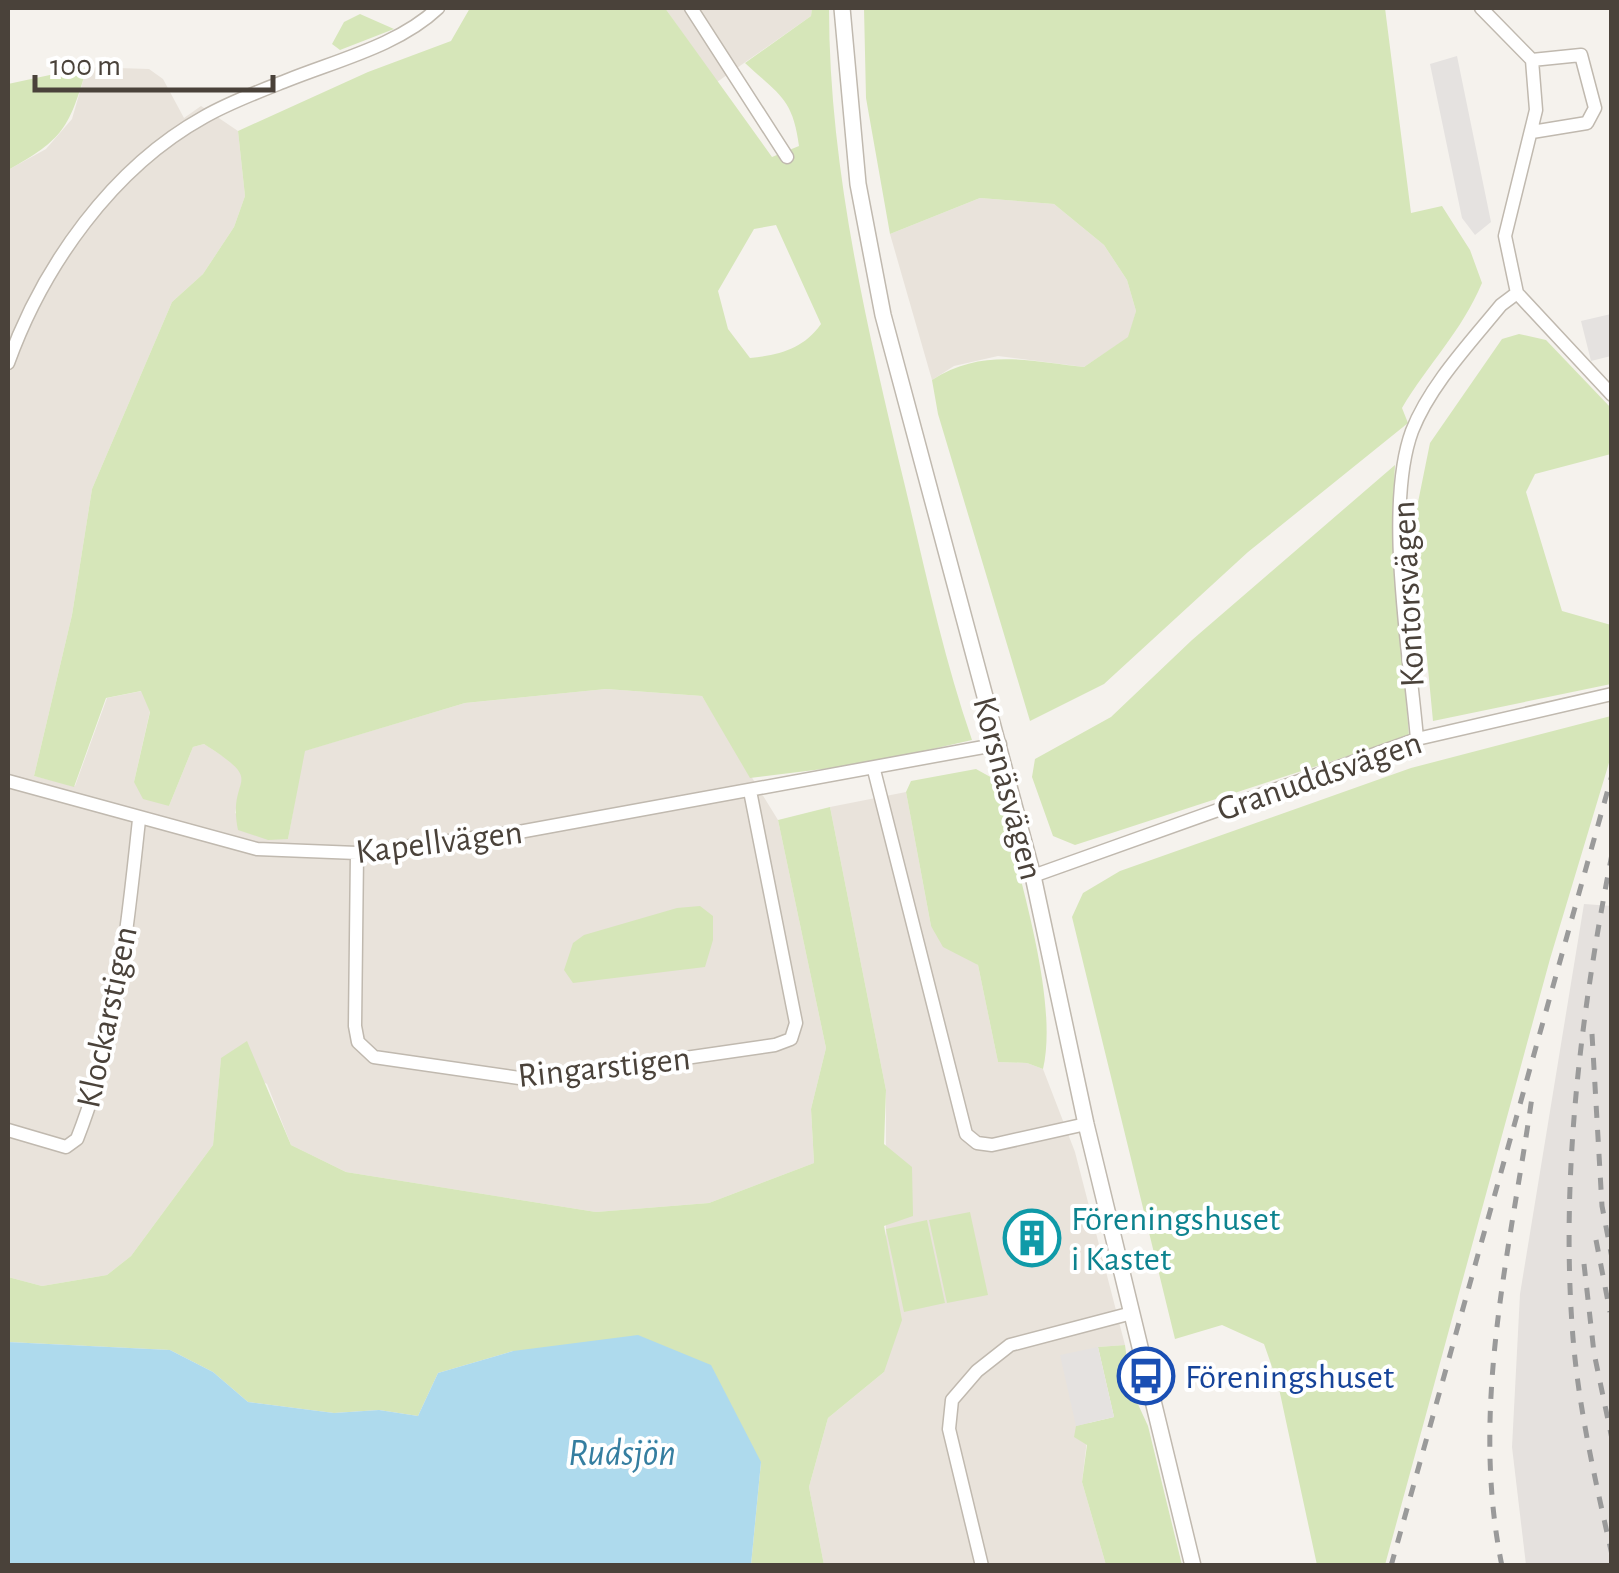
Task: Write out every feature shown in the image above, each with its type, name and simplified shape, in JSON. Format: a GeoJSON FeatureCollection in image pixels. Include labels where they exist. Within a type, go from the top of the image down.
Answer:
{"type":"FeatureCollection","features":[{"type":"Feature","properties":{"kind":"street"},"geometry":{"type":"LineString","coordinates":[[8,363],[30,308],[77,234],[116,188],[164,144],[204,116],[388,40],[438,8]]}},
{"type":"Feature","properties":{"kind":"street"},"geometry":{"type":"LineString","coordinates":[[691,8],[787,157]]}},
{"type":"Feature","properties":{"kind":"street","name":"Korsnäsvägen"},"geometry":{"type":"LineString","coordinates":[[842,8],[858,184],[884,315],[948,570],[1000,744],[1033,876],[1086,1124],[1194,1566]]}},
{"type":"Feature","properties":{"kind":"street"},"geometry":{"type":"LineString","coordinates":[[1481,8],[1532,60],[1536,110],[1505,236],[1517,293],[1612,395]]}},
{"type":"Feature","properties":{"kind":"street"},"geometry":{"type":"LineString","coordinates":[[1532,60],[1581,55],[1595,108],[1587,123],[1532,132]]}},
{"type":"Feature","properties":{"kind":"street","name":"Kontorsvägen"},"geometry":{"type":"LineString","coordinates":[[1417,739],[1398,507],[1407,448],[1425,405],[1501,305],[1517,293]]}},
{"type":"Feature","properties":{"kind":"street","name":"Granuddsvägen"},"geometry":{"type":"LineString","coordinates":[[1033,876],[1417,739],[1612,694]]}},
{"type":"Feature","properties":{"kind":"street","name":"Kapellvägen"},"geometry":{"type":"LineString","coordinates":[[8,781],[139,820],[257,849],[358,853],[520,832],[1000,744]]}},
{"type":"Feature","properties":{"kind":"street"},"geometry":{"type":"LineString","coordinates":[[874,770],[966,1134],[977,1144],[992,1146],[1086,1124]]}},
{"type":"Feature","properties":{"kind":"street","name":"Ringarstigen"},"geometry":{"type":"LineString","coordinates":[[358,853],[355,1026],[358,1042],[374,1056],[533,1080],[775,1045],[793,1036],[796,1022],[750,792]]}},
{"type":"Feature","properties":{"kind":"street","name":"Klockarstigen"},"geometry":{"type":"LineString","coordinates":[[8,1130],[66,1147],[77,1138],[115,1007],[126,951],[139,820]]}},
{"type":"Feature","properties":{"kind":"street"},"geometry":{"type":"LineString","coordinates":[[982,1566],[950,1428],[952,1400],[977,1371],[1010,1345],[1132,1313]]}},
{"type":"Feature","properties":{"kind":"shaded area"},"geometry":{"type":"Polygon","coordinates":[[[665,8],[812,8],[811,16],[717,82],[665,8]]]}},
{"type":"Feature","properties":{"kind":"shaded area"},"geometry":{"type":"Polygon","coordinates":[[[1457,56],[1491,222],[1475,235],[1462,218],[1430,64],[1457,56]]]}},
{"type":"Feature","properties":{"kind":"shaded area"},"geometry":{"type":"Polygon","coordinates":[[[87,67],[149,69],[163,79],[184,118],[201,106],[238,131],[245,196],[234,227],[203,274],[172,302],[92,489],[72,615],[34,776],[75,786],[107,698],[142,691],[150,711],[134,782],[169,806],[193,747],[204,744],[240,767],[243,776],[235,813],[288,839],[304,751],[465,703],[606,689],[702,696],[778,820],[826,1048],[811,1109],[814,1163],[709,1203],[596,1212],[346,1172],[291,1145],[267,1084],[221,1059],[213,1145],[131,1256],[107,1275],[42,1286],[8,1277],[8,170],[46,149],[72,119],[87,67]]]}},
{"type":"Feature","properties":{"kind":"shaded area"},"geometry":{"type":"Polygon","coordinates":[[[980,198],[1054,204],[1104,245],[1127,280],[1136,311],[1129,337],[1084,367],[998,356],[954,366],[932,380],[890,234],[980,198]]]}},
{"type":"Feature","properties":{"kind":"shaded area"},"geometry":{"type":"Polygon","coordinates":[[[1611,314],[1611,356],[1591,361],[1581,321],[1611,314]]]}},
{"type":"Feature","properties":{"kind":"shaded area"},"geometry":{"type":"Polygon","coordinates":[[[906,792],[931,926],[978,965],[998,1062],[1027,1063],[1043,1069],[1075,1152],[1125,1345],[1098,1347],[1082,1482],[1106,1565],[824,1565],[809,1487],[828,1418],[884,1372],[886,1238],[886,1090],[830,807],[906,792]]]}},
{"type":"Feature","properties":{"kind":"shaded area"},"geometry":{"type":"Polygon","coordinates":[[[1584,904],[1612,906],[1611,1565],[1526,1565],[1512,1447],[1520,1294],[1584,904]]]}},
{"type":"Feature","properties":{"kind":"shaded area"},"geometry":{"type":"Polygon","coordinates":[[[1098,1347],[1114,1417],[1076,1426],[1060,1355],[1098,1347]]]}},
{"type":"Feature","properties":{"kind":"green space"},"geometry":{"type":"Polygon","coordinates":[[[470,8],[665,8],[772,157],[799,146],[793,117],[775,90],[745,63],[811,16],[812,8],[829,8],[843,187],[864,306],[935,612],[972,740],[871,763],[750,778],[702,696],[606,689],[465,703],[305,751],[288,839],[268,840],[238,830],[241,775],[204,744],[193,747],[169,806],[143,799],[134,782],[150,712],[141,691],[106,698],[74,787],[34,776],[72,615],[92,489],[172,302],[203,274],[234,227],[245,196],[238,131],[368,72],[451,41],[470,8]],[[776,225],[754,229],[718,291],[728,329],[750,358],[790,349],[821,324],[776,225]]]}},
{"type":"Feature","properties":{"kind":"green space"},"geometry":{"type":"Polygon","coordinates":[[[864,8],[1385,8],[1411,213],[1442,206],[1470,250],[1482,283],[1465,317],[1402,408],[1408,423],[1248,552],[1104,684],[1030,721],[938,414],[932,380],[950,370],[987,360],[1084,367],[1128,337],[1136,311],[1127,280],[1104,245],[1054,204],[980,198],[890,234],[866,98],[864,8]]]}},
{"type":"Feature","properties":{"kind":"green space"},"geometry":{"type":"Polygon","coordinates":[[[360,14],[394,29],[340,50],[332,44],[344,22],[360,14]]]}},
{"type":"Feature","properties":{"kind":"green space"},"geometry":{"type":"Polygon","coordinates":[[[87,67],[62,130],[8,170],[8,84],[87,67]]]}},
{"type":"Feature","properties":{"kind":"green space"},"geometry":{"type":"Polygon","coordinates":[[[1519,334],[1546,340],[1611,408],[1611,454],[1535,474],[1526,492],[1562,611],[1611,625],[1611,684],[1433,721],[1414,522],[1430,443],[1502,339],[1519,334]]]}},
{"type":"Feature","properties":{"kind":"green space"},"geometry":{"type":"Polygon","coordinates":[[[1395,465],[1392,522],[1409,736],[1075,845],[1053,836],[1032,777],[1035,759],[1111,717],[1192,640],[1395,465]]]}},
{"type":"Feature","properties":{"kind":"green space"},"geometry":{"type":"Polygon","coordinates":[[[1611,716],[1611,756],[1550,959],[1385,1565],[1317,1565],[1278,1384],[1264,1344],[1222,1325],[1175,1339],[1072,917],[1083,893],[1120,871],[1411,768],[1611,716]]]}},
{"type":"Feature","properties":{"kind":"green space"},"geometry":{"type":"Polygon","coordinates":[[[976,769],[994,779],[1032,925],[1045,1004],[1047,1039],[1043,1069],[1027,1063],[998,1062],[978,965],[943,947],[931,926],[906,792],[911,781],[976,769]]]}},
{"type":"Feature","properties":{"kind":"green space"},"geometry":{"type":"Polygon","coordinates":[[[830,807],[886,1090],[884,1144],[912,1167],[913,1216],[884,1226],[902,1320],[884,1372],[828,1418],[809,1487],[824,1565],[751,1565],[761,1462],[513,1351],[438,1373],[418,1416],[379,1410],[334,1413],[248,1402],[213,1372],[170,1350],[8,1342],[8,1277],[42,1286],[107,1275],[131,1256],[213,1145],[221,1058],[247,1041],[291,1145],[346,1172],[596,1212],[709,1203],[814,1163],[811,1109],[826,1048],[778,820],[830,807]]]}},
{"type":"Feature","properties":{"kind":"green space"},"geometry":{"type":"Polygon","coordinates":[[[700,906],[713,916],[713,940],[705,967],[573,983],[564,970],[573,943],[584,935],[677,908],[700,906]]]}},
{"type":"Feature","properties":{"kind":"green space"},"geometry":{"type":"Polygon","coordinates":[[[970,1212],[988,1295],[947,1303],[929,1220],[970,1212]]]}},
{"type":"Feature","properties":{"kind":"green space"},"geometry":{"type":"Polygon","coordinates":[[[927,1220],[945,1303],[904,1312],[886,1229],[927,1220]]]}},
{"type":"Feature","properties":{"kind":"green space"},"geometry":{"type":"Polygon","coordinates":[[[1125,1345],[1131,1389],[1148,1426],[1182,1565],[1106,1565],[1082,1482],[1087,1445],[1074,1437],[1076,1426],[1114,1417],[1098,1347],[1125,1345]]]}},
{"type":"Feature","properties":{"kind":"water","name":"Rudsjön"},"geometry":{"type":"Polygon","coordinates":[[[638,1335],[711,1365],[761,1462],[751,1565],[8,1565],[8,1342],[170,1350],[213,1372],[248,1402],[334,1413],[379,1410],[418,1416],[438,1373],[513,1351],[638,1335]]]}},
{"type":"Feature","properties":{"kind":"railway"},"geometry":{"type":"LineString","coordinates":[[1391,1566],[1612,775]]}},
{"type":"Feature","properties":{"kind":"railway"},"geometry":{"type":"LineString","coordinates":[[1612,854],[1583,1034],[1569,1217],[1576,1365],[1612,1555]]}},
{"type":"Feature","properties":{"kind":"railway"},"geometry":{"type":"LineString","coordinates":[[1592,1034],[1602,1206],[1612,1258]]}},
{"type":"Feature","properties":{"kind":"railway"},"geometry":{"type":"LineString","coordinates":[[1502,1566],[1493,1506],[1492,1387],[1505,1268],[1533,1090]]}},
{"type":"Feature","properties":{"kind":"railway"},"geometry":{"type":"LineString","coordinates":[[1596,1240],[1610,1312]]}},
{"type":"Feature","properties":{"kind":"railway"},"geometry":{"type":"LineString","coordinates":[[1584,1264],[1594,1353],[1612,1439]]}},
{"type":"Feature","properties":{"kind":"place","name":"Föreningshuset i Kastet"},"geometry":{"type":"Point","coordinates":[1032,1238]}},
{"type":"Feature","properties":{"kind":"place","name":"Föreningshuset"},"geometry":{"type":"Point","coordinates":[1146,1376]}}]}
